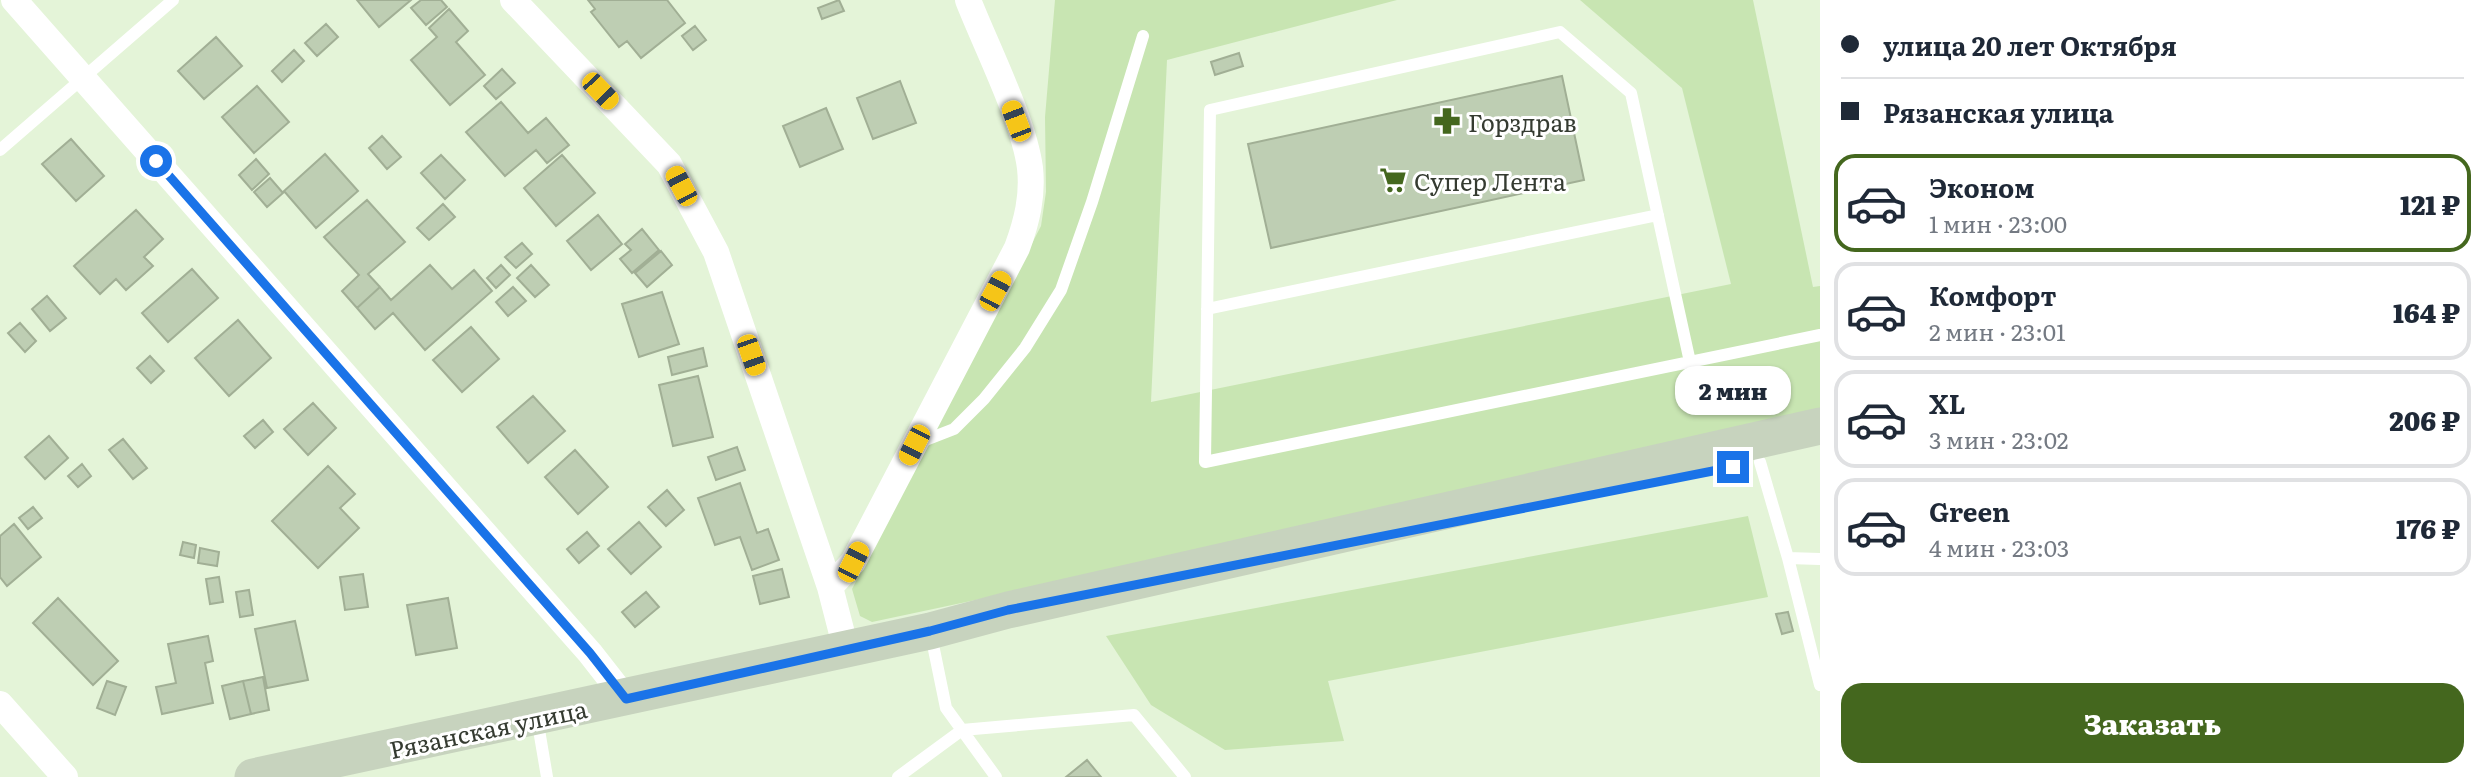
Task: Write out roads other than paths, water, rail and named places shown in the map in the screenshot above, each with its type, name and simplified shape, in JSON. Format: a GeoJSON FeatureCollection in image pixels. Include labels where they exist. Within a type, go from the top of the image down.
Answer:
{"type":"FeatureCollection","features":[{"type":"Feature","properties":{"kind":"main road","name":"Рязанская улица"},"geometry":{"type":"LineString","coordinates":[[253,777],[626,699],[930,631],[1008,610],[1820,426]]}},
{"type":"Feature","properties":{"kind":"main road","name":"Рязанская улица"},"geometry":{"type":"LineString","coordinates":[[1008,610],[1820,449]]}},
{"type":"Feature","properties":{"kind":"street"},"geometry":{"type":"LineString","coordinates":[[14,0],[590,653],[626,699]]}},
{"type":"Feature","properties":{"kind":"street"},"geometry":{"type":"LineString","coordinates":[[513,0],[669,164],[716,252],[830,587],[846,649]]}},
{"type":"Feature","properties":{"kind":"street"},"geometry":{"type":"LineString","coordinates":[[830,587],[853,562],[1017,248],[1028,220],[1030,167],[1023,140],[968,0]]}},
{"type":"Feature","properties":{"kind":"street"},"geometry":{"type":"LineString","coordinates":[[0,705],[65,777]]}},
{"type":"Feature","properties":{"kind":"lane"},"geometry":{"type":"LineString","coordinates":[[0,150],[173,0]]}},
{"type":"Feature","properties":{"kind":"lane"},"geometry":{"type":"LineString","coordinates":[[1689,362],[1631,93],[1560,32],[1210,110],[1205,462],[1820,335]]}},
{"type":"Feature","properties":{"kind":"lane"},"geometry":{"type":"LineString","coordinates":[[914,445],[954,429],[984,399],[1025,348],[1060,290],[1092,202],[1143,36]]}},
{"type":"Feature","properties":{"kind":"lane"},"geometry":{"type":"LineString","coordinates":[[1207,309],[1658,215]]}},
{"type":"Feature","properties":{"kind":"lane"},"geometry":{"type":"LineString","coordinates":[[1760,462],[1820,685]]}},
{"type":"Feature","properties":{"kind":"lane"},"geometry":{"type":"LineString","coordinates":[[1788,558],[1820,559]]}},
{"type":"Feature","properties":{"kind":"lane"},"geometry":{"type":"LineString","coordinates":[[930,631],[946,708],[996,777]]}},
{"type":"Feature","properties":{"kind":"lane"},"geometry":{"type":"LineString","coordinates":[[898,777],[962,730],[1134,715],[1185,777]]}},
{"type":"Feature","properties":{"kind":"lane"},"geometry":{"type":"LineString","coordinates":[[537,717],[547,777]]}},
{"type":"Feature","properties":{"kind":"place","name":"Горздрав"},"geometry":{"type":"Point","coordinates":[1447,121]}},
{"type":"Feature","properties":{"kind":"place","name":"Супер Лента"},"geometry":{"type":"Point","coordinates":[1393,180]}}]}
